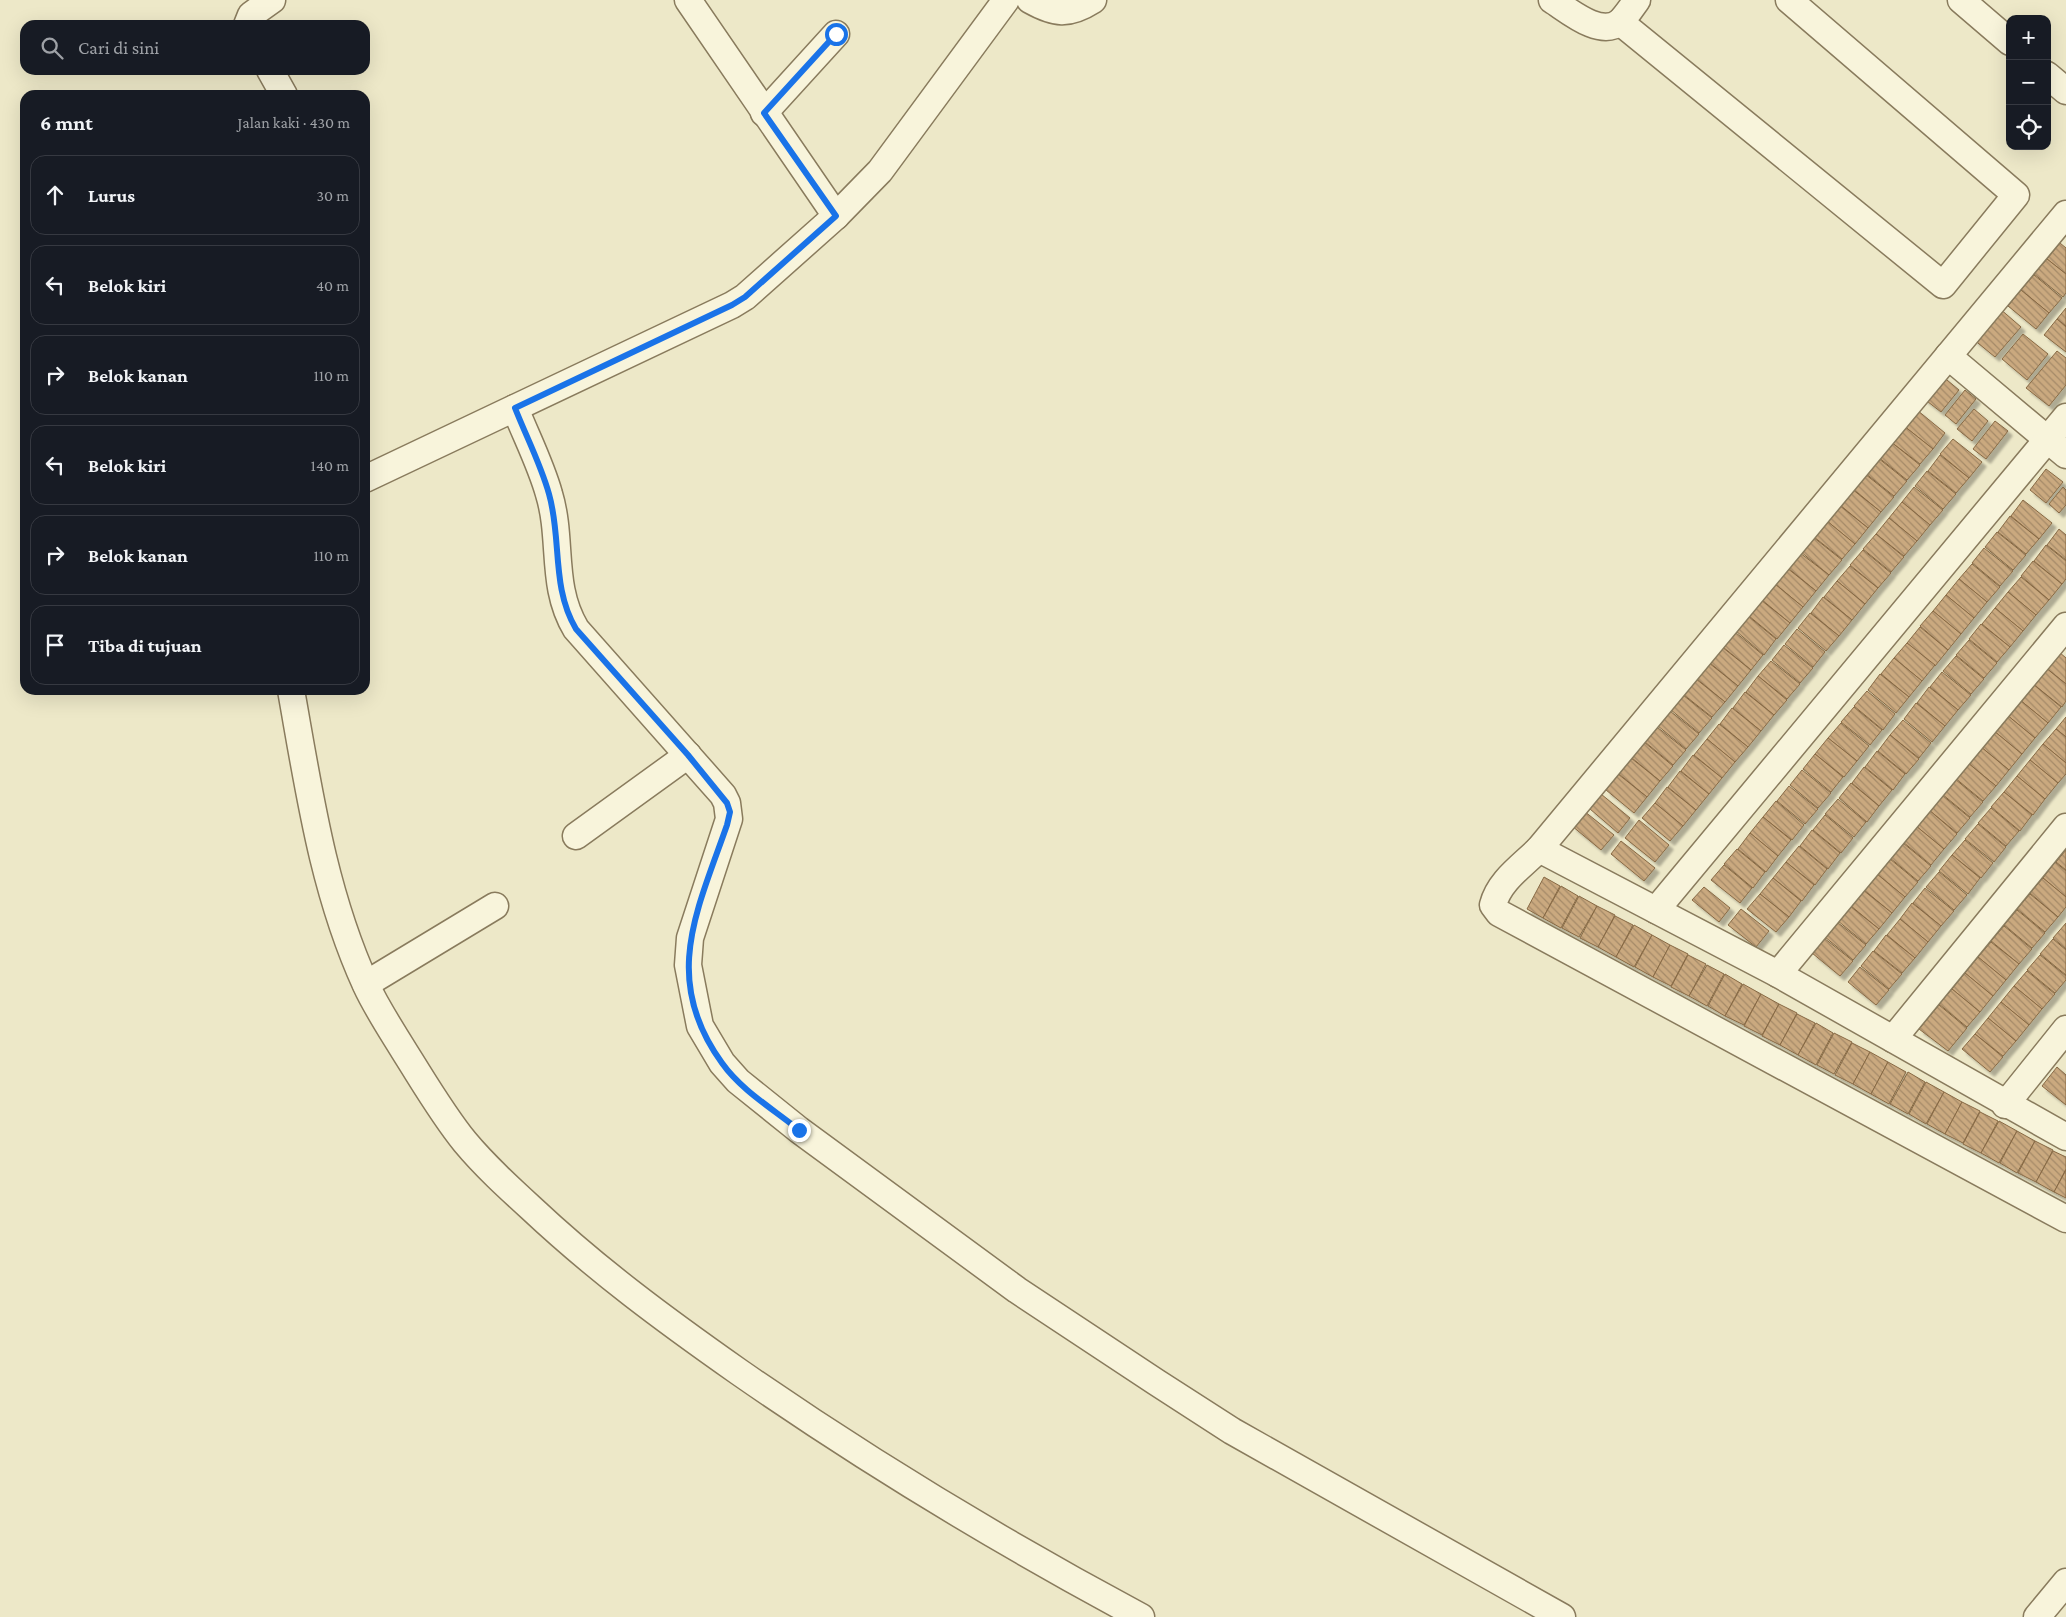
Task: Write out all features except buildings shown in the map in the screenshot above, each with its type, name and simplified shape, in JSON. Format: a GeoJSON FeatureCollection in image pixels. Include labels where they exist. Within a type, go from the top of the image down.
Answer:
{"type":"FeatureCollection","features":[{"type":"Feature","properties":{"kind":"street"},"geometry":{"type":"LineString","coordinates":[[249,20],[251,15],[272,0]]}},
{"type":"Feature","properties":{"kind":"street"},"geometry":{"type":"LineString","coordinates":[[688,0],[836,216]]}},
{"type":"Feature","properties":{"kind":"street"},"geometry":{"type":"LineString","coordinates":[[370,477],[732,305],[745,297],[836,216],[880,171],[1006,0]]}},
{"type":"Feature","properties":{"kind":"street"},"geometry":{"type":"LineString","coordinates":[[1030,0],[1054,12],[1065,12],[1081,8],[1093,0]]}},
{"type":"Feature","properties":{"kind":"street"},"geometry":{"type":"LineString","coordinates":[[1552,0],[1591,24],[1607,26],[1616,11],[1637,0]]}},
{"type":"Feature","properties":{"kind":"street"},"geometry":{"type":"LineString","coordinates":[[1616,11],[1943,285],[2016,195],[1789,0]]}},
{"type":"Feature","properties":{"kind":"street"},"geometry":{"type":"LineString","coordinates":[[1961,0],[2006,39]]}},
{"type":"Feature","properties":{"kind":"street"},"geometry":{"type":"LineString","coordinates":[[764,113],[836,34]]}},
{"type":"Feature","properties":{"kind":"street"},"geometry":{"type":"LineString","coordinates":[[273,75],[281,90]]}},
{"type":"Feature","properties":{"kind":"street"},"geometry":{"type":"LineString","coordinates":[[2051,78],[2066,91]]}},
{"type":"Feature","properties":{"kind":"street"},"geometry":{"type":"LineString","coordinates":[[2066,214],[1539,849],[1496,892],[1493,905],[1499,913],[2066,1219]]}},
{"type":"Feature","properties":{"kind":"street"},"geometry":{"type":"LineString","coordinates":[[1948,356],[2057,447]]}},
{"type":"Feature","properties":{"kind":"street"},"geometry":{"type":"LineString","coordinates":[[515,408],[549,494],[560,585],[566,610],[576,629],[722,795],[730,812],[690,938],[689,974],[700,1026],[722,1063],[738,1081],[799,1130],[1017,1290],[1156,1382],[1232,1431],[1562,1617]]}},
{"type":"Feature","properties":{"kind":"street"},"geometry":{"type":"LineString","coordinates":[[1656,910],[2057,447],[2066,417]]}},
{"type":"Feature","properties":{"kind":"street"},"geometry":{"type":"LineString","coordinates":[[1778,974],[2066,626]]}},
{"type":"Feature","properties":{"kind":"street"},"geometry":{"type":"LineString","coordinates":[[292,695],[328,882],[366,984],[382,1014],[439,1106],[466,1142],[503,1182],[565,1240],[630,1294],[770,1394],[891,1474],[1023,1554],[1142,1617]]}},
{"type":"Feature","properties":{"kind":"street"},"geometry":{"type":"LineString","coordinates":[[576,836],[688,755]]}},
{"type":"Feature","properties":{"kind":"street"},"geometry":{"type":"LineString","coordinates":[[1894,1040],[2066,827]]}},
{"type":"Feature","properties":{"kind":"street"},"geometry":{"type":"LineString","coordinates":[[1539,849],[1778,974],[2005,1105],[2066,1137]]}},
{"type":"Feature","properties":{"kind":"street"},"geometry":{"type":"LineString","coordinates":[[366,984],[495,906]]}},
{"type":"Feature","properties":{"kind":"street"},"geometry":{"type":"LineString","coordinates":[[2005,1105],[2066,1029]]}},
{"type":"Feature","properties":{"kind":"street"},"geometry":{"type":"LineString","coordinates":[[2038,1617],[2066,1582]]}},
{"type":"Feature","properties":{"kind":"route"},"geometry":{"type":"LineString","coordinates":[[799,1130],[738,1081],[722,1063],[700,1026],[693,1001],[688,965],[690,938],[730,812],[722,795],[576,629],[562,599],[549,494],[515,408],[732,305],[745,297],[836,216],[764,113],[836,34]]}}]}
